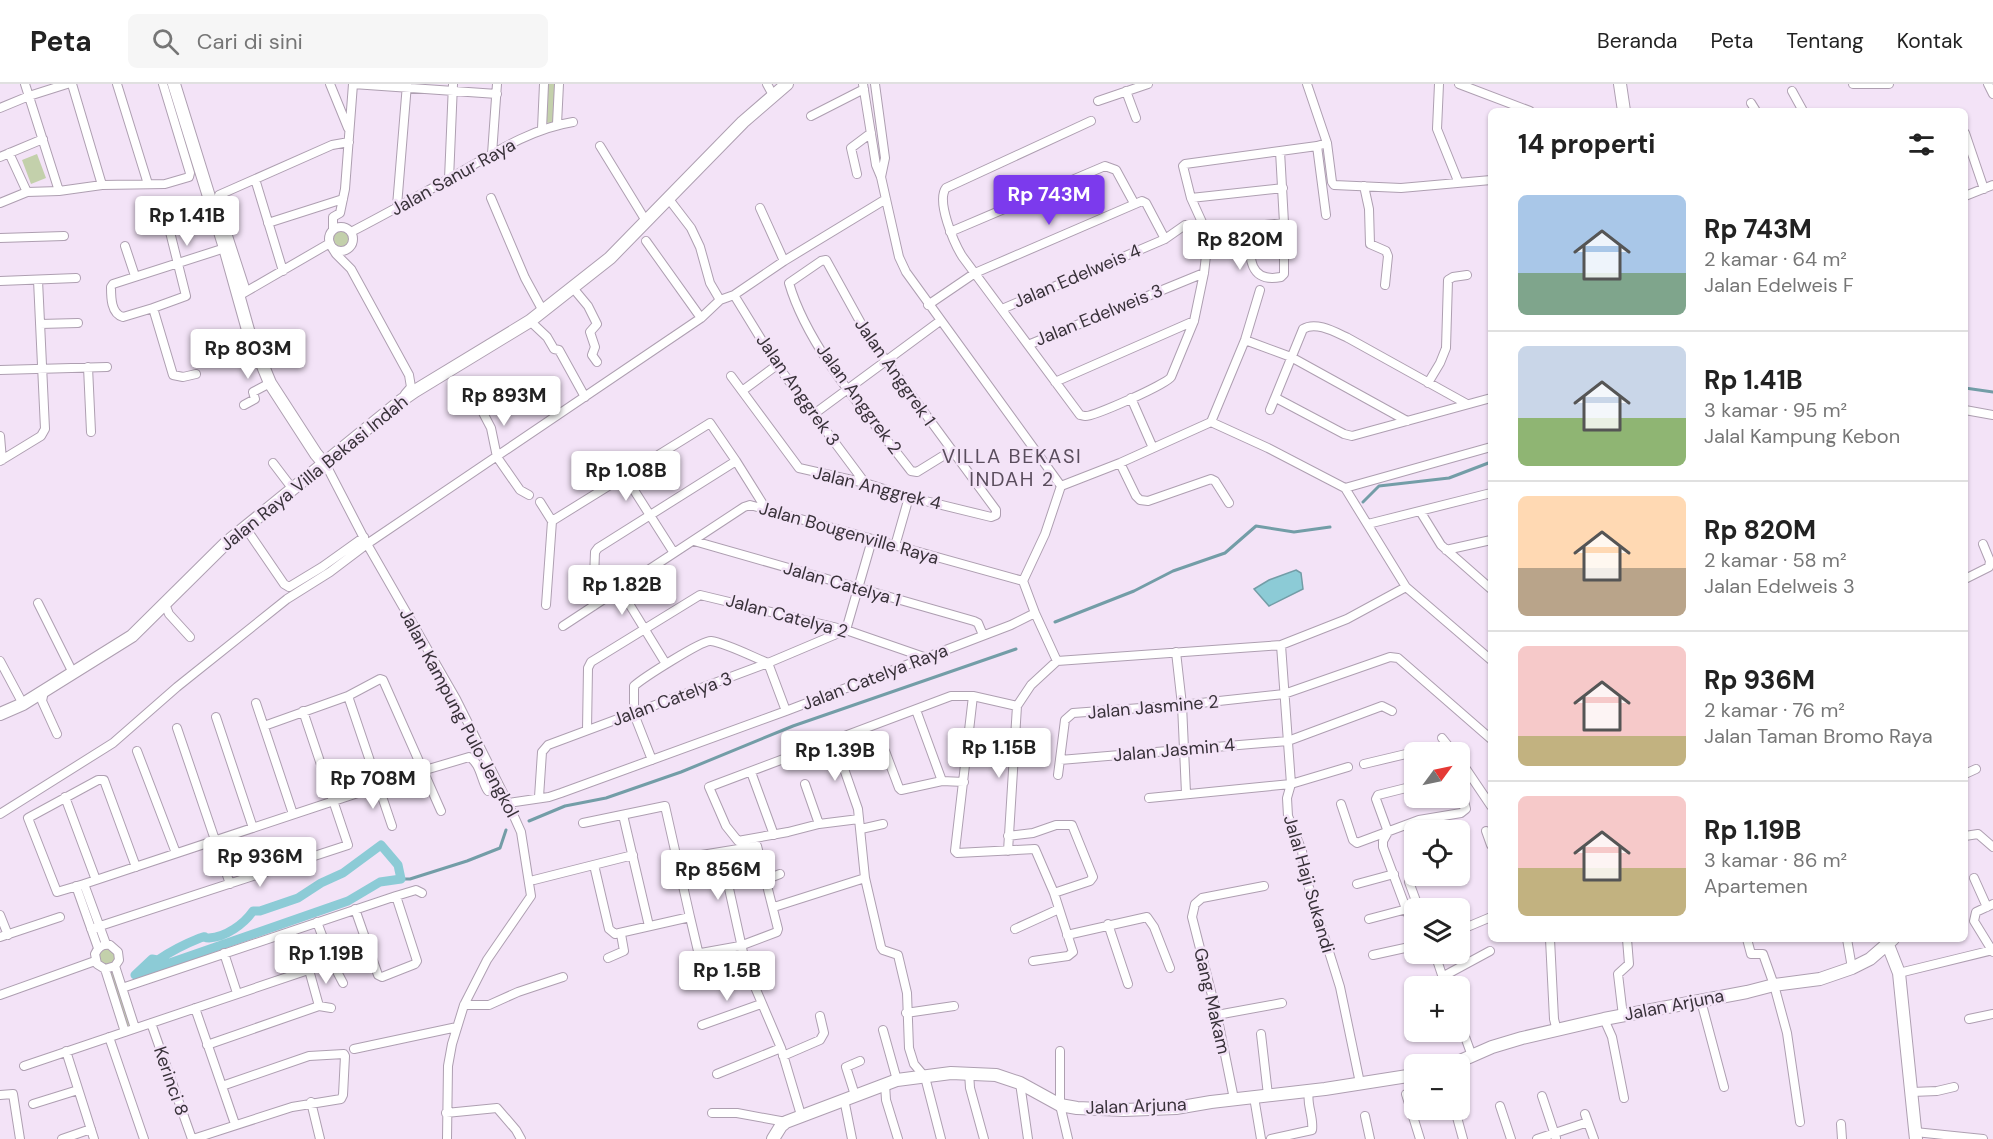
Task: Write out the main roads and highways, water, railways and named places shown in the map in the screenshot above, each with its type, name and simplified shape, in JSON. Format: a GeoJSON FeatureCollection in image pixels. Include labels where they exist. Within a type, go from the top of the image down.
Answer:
{"type":"FeatureCollection","features":[{"type":"Feature","properties":{"kind":"water"},"geometry":{"type":"Polygon","coordinates":[[[1296,570],[1301,573],[1303,589],[1269,606],[1254,589],[1269,580],[1296,570]]]}},
{"type":"Feature","properties":{"kind":"waterway"},"geometry":{"type":"LineString","coordinates":[[1968,388],[1993,392]]}},
{"type":"Feature","properties":{"kind":"waterway"},"geometry":{"type":"LineString","coordinates":[[1363,502],[1379,486],[1449,478],[1488,463]]}},
{"type":"Feature","properties":{"kind":"waterway"},"geometry":{"type":"LineString","coordinates":[[1055,622],[1134,591],[1173,571],[1225,553],[1256,526],[1294,532],[1330,527]]}},
{"type":"Feature","properties":{"kind":"waterway"},"geometry":{"type":"LineString","coordinates":[[529,821],[565,806],[606,798],[681,772],[793,726],[1016,649]]}},
{"type":"Feature","properties":{"kind":"waterway"},"geometry":{"type":"LineString","coordinates":[[390,855],[398,865],[401,879],[410,879],[500,848],[506,830]]}},
{"type":"Feature","properties":{"kind":"waterway"},"geometry":{"type":"LineString","coordinates":[[381,845],[398,865],[401,879],[380,882],[348,901],[135,975],[152,959],[158,960],[200,938],[215,937],[228,932],[245,921],[253,911],[260,911],[298,898],[321,883],[343,873],[381,845]]}},
{"type":"Feature","properties":{"kind":"district","name":"VILLA BEKASI INDAH 2"},"geometry":{"type":"Point","coordinates":[1012,468]}}]}
